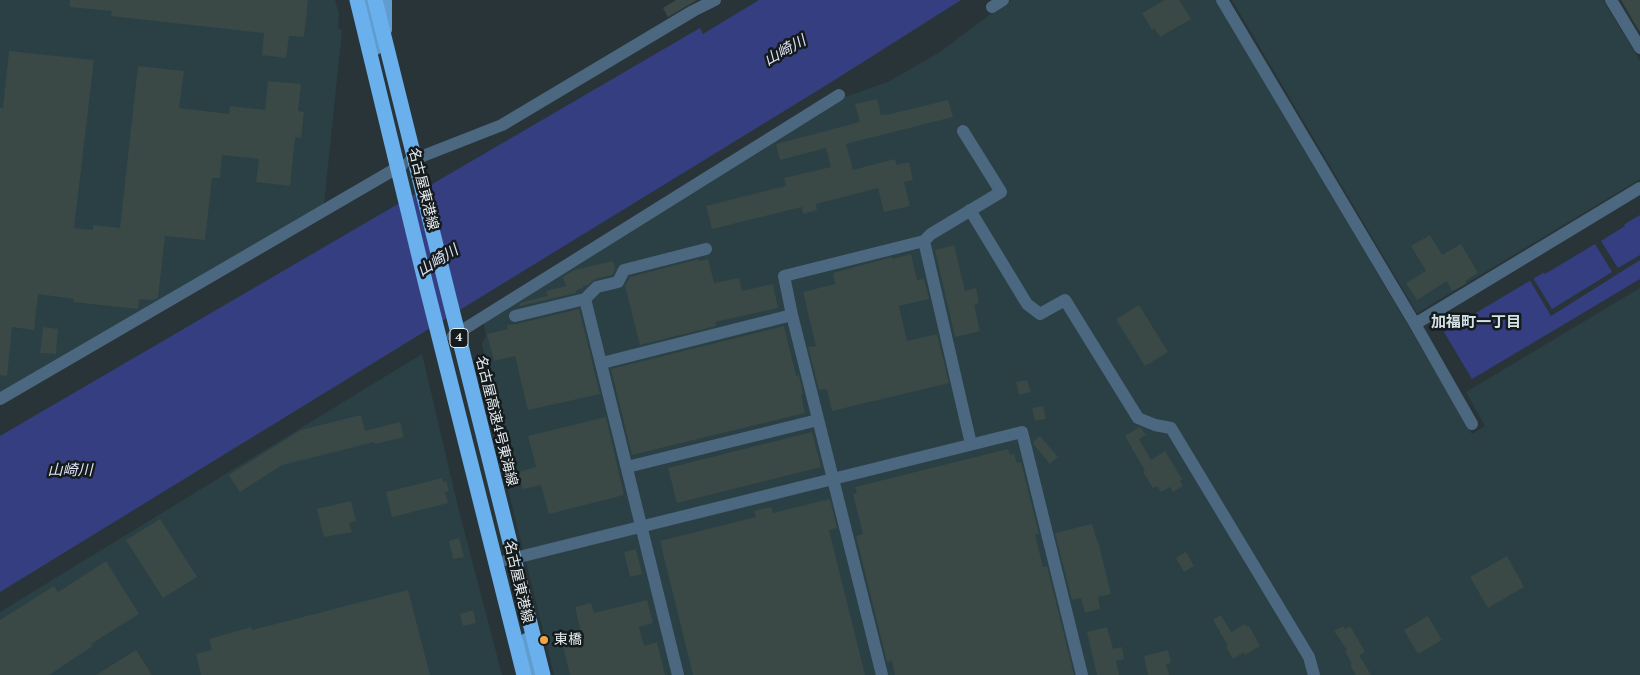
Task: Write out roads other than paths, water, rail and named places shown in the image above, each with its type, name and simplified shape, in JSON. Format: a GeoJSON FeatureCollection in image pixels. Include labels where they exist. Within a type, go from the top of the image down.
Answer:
{"type":"FeatureCollection","features":[{"type":"Feature","properties":{"kind":"highway","name":"4"},"geometry":{"type":"LineString","coordinates":[[357,0],[430,304],[524,675]]}},
{"type":"Feature","properties":{"kind":"highway","name":"名古屋高速4号東海線"},"geometry":{"type":"LineString","coordinates":[[375,0],[543,675]]}},
{"type":"Feature","properties":{"kind":"main road","name":"名古屋東港線"},"geometry":{"type":"LineString","coordinates":[[368,0],[378,64],[449,331],[535,675]]}},
{"type":"Feature","properties":{"kind":"main road","name":"名古屋東港線"},"geometry":{"type":"LineString","coordinates":[[386,0],[386,58],[407,168]]}},
{"type":"Feature","properties":{"kind":"main road","name":"名古屋東港線"},"geometry":{"type":"LineString","coordinates":[[449,331],[524,675]]}},
{"type":"Feature","properties":{"kind":"street"},"geometry":{"type":"LineString","coordinates":[[0,400],[407,168],[502,125],[693,11],[715,0]]}},
{"type":"Feature","properties":{"kind":"street"},"geometry":{"type":"LineString","coordinates":[[1222,0],[1415,324],[1472,424]]}},
{"type":"Feature","properties":{"kind":"street"},"geometry":{"type":"LineString","coordinates":[[1611,0],[1640,48]]}},
{"type":"Feature","properties":{"kind":"street"},"geometry":{"type":"LineString","coordinates":[[449,331],[839,96]]}},
{"type":"Feature","properties":{"kind":"street"},"geometry":{"type":"LineString","coordinates":[[882,675],[832,479],[784,276],[924,241],[931,234],[1001,192],[963,131]]}},
{"type":"Feature","properties":{"kind":"street"},"geometry":{"type":"LineString","coordinates":[[1415,324],[1640,188]]}},
{"type":"Feature","properties":{"kind":"street"},"geometry":{"type":"LineString","coordinates":[[970,210],[1027,304],[1040,314],[1065,300],[1138,418],[1155,425],[1171,428],[1309,657],[1314,675]]}},
{"type":"Feature","properties":{"kind":"street"},"geometry":{"type":"LineString","coordinates":[[924,241],[971,444]]}},
{"type":"Feature","properties":{"kind":"street"},"geometry":{"type":"LineString","coordinates":[[515,316],[585,299],[597,287],[618,282],[624,270],[706,248]]}},
{"type":"Feature","properties":{"kind":"street"},"geometry":{"type":"LineString","coordinates":[[585,299],[678,675]]}},
{"type":"Feature","properties":{"kind":"street"},"geometry":{"type":"LineString","coordinates":[[602,363],[792,315]]}},
{"type":"Feature","properties":{"kind":"street"},"geometry":{"type":"LineString","coordinates":[[627,467],[818,420]]}},
{"type":"Feature","properties":{"kind":"street"},"geometry":{"type":"LineString","coordinates":[[507,560],[1022,432],[1082,675]]}},
{"type":"Feature","properties":{"kind":"water","name":"山崎川"},"geometry":{"type":"Polygon","coordinates":[[[759,0],[961,0],[833,81],[0,592],[0,436],[700,28],[703,34],[759,0]]]}},
{"type":"Feature","properties":{"kind":"water"},"geometry":{"type":"Polygon","coordinates":[[[1640,215],[1640,279],[1472,379],[1444,332],[1640,215]]]}},
{"type":"Feature","properties":{"kind":"place","name":"東橋"},"geometry":{"type":"Point","coordinates":[544,640]}},
{"type":"Feature","properties":{"kind":"district","name":"加福町一丁目"},"geometry":{"type":"Point","coordinates":[1476,323]}}]}
